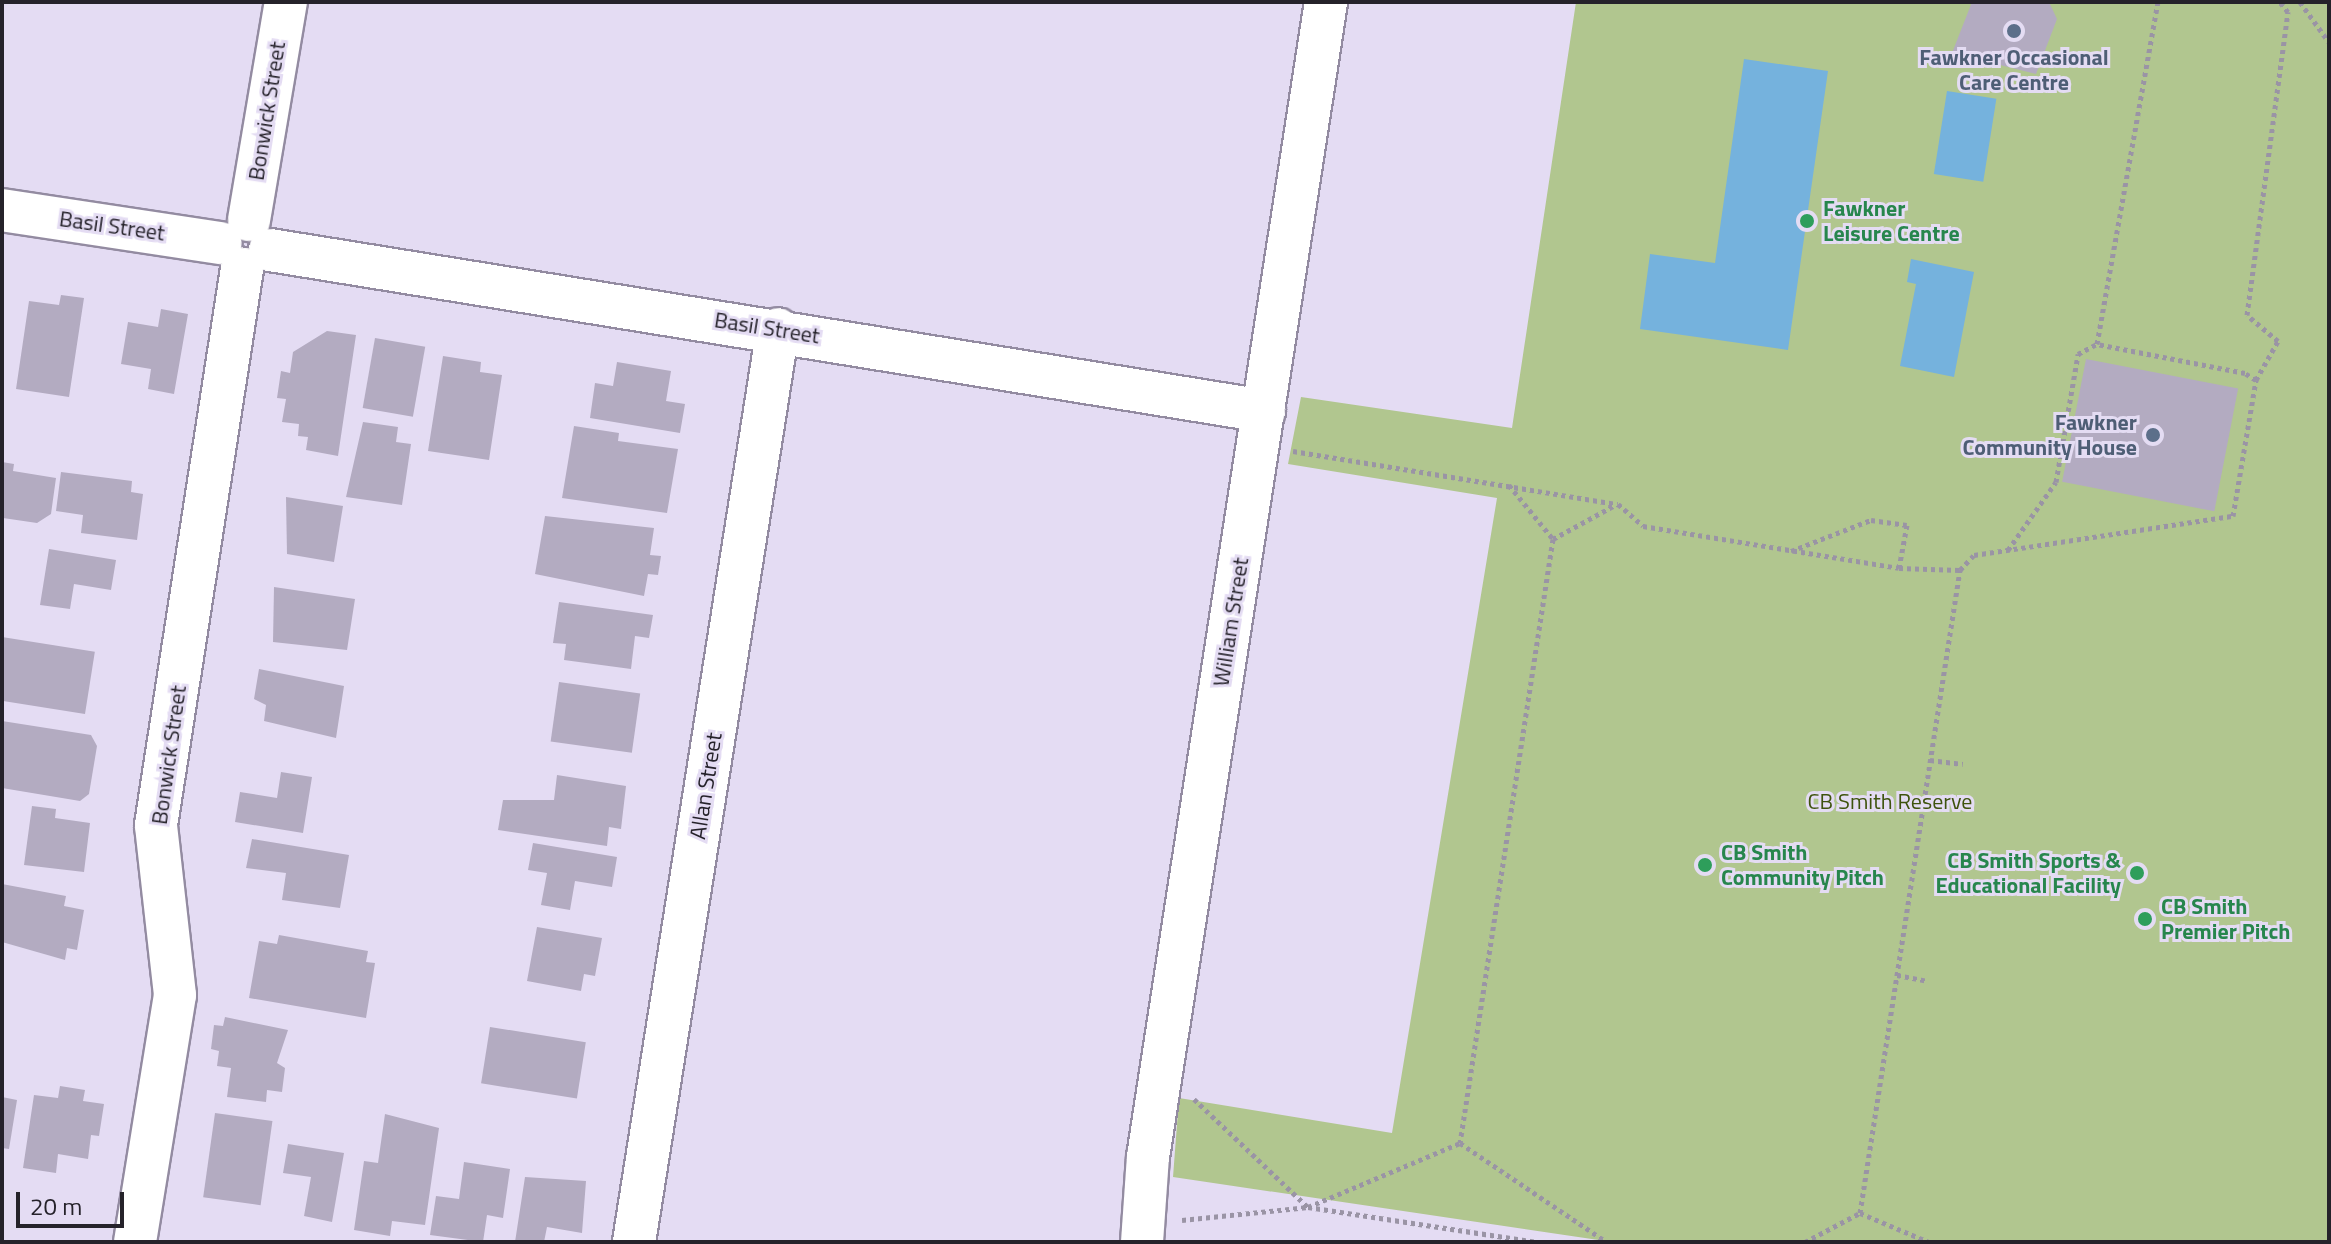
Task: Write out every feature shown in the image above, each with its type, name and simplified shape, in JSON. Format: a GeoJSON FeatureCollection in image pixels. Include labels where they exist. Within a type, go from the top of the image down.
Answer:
{"type":"FeatureCollection","features":[{"type":"Feature","properties":{"kind":"street","name":"Bonwick Street"},"geometry":{"type":"LineString","coordinates":[[135,1242],[175,995],[156,825],[286,2]]}},
{"type":"Feature","properties":{"kind":"street","name":"William Street"},"geometry":{"type":"LineString","coordinates":[[1142,1232],[1160,1080],[1326,2]]}},
{"type":"Feature","properties":{"kind":"street","name":"Basil Street"},"geometry":{"type":"LineString","coordinates":[[2,210],[778,329],[1264,411]]}},
{"type":"Feature","properties":{"kind":"street","name":"Allan Street"},"geometry":{"type":"LineString","coordinates":[[634,1242],[778,329]]}},
{"type":"Feature","properties":{"kind":"path"},"geometry":{"type":"LineString","coordinates":[[2097,344],[2158,2]]}},
{"type":"Feature","properties":{"kind":"path"},"geometry":{"type":"LineString","coordinates":[[1860,1213],[1960,570],[1974,555],[2233,516],[2256,380],[2278,341],[2247,315],[2288,12],[2280,2]]}},
{"type":"Feature","properties":{"kind":"path"},"geometry":{"type":"LineString","coordinates":[[2300,2],[2329,42]]}},
{"type":"Feature","properties":{"kind":"path"},"geometry":{"type":"LineString","coordinates":[[2008,550],[2056,482],[2078,354],[2097,344],[2245,373],[2256,380]]}},
{"type":"Feature","properties":{"kind":"path"},"geometry":{"type":"LineString","coordinates":[[1292,451],[1618,504],[1643,526],[1899,568],[1960,570]]}},
{"type":"Feature","properties":{"kind":"path"},"geometry":{"type":"LineString","coordinates":[[1460,1143],[1553,539],[1508,484]]}},
{"type":"Feature","properties":{"kind":"path"},"geometry":{"type":"LineString","coordinates":[[1553,539],[1618,504]]}},
{"type":"Feature","properties":{"kind":"path"},"geometry":{"type":"LineString","coordinates":[[1790,552],[1871,520],[1907,525],[1899,568]]}},
{"type":"Feature","properties":{"kind":"path"},"geometry":{"type":"LineString","coordinates":[[1930,760],[1963,764]]}},
{"type":"Feature","properties":{"kind":"path"},"geometry":{"type":"LineString","coordinates":[[1897,975],[1927,981]]}},
{"type":"Feature","properties":{"kind":"path"},"geometry":{"type":"LineString","coordinates":[[1160,1080],[1199,1102],[1308,1207],[1537,1242]]}},
{"type":"Feature","properties":{"kind":"path"},"geometry":{"type":"LineString","coordinates":[[1142,1232],[1308,1207],[1460,1143]]}},
{"type":"Feature","properties":{"kind":"path"},"geometry":{"type":"LineString","coordinates":[[1460,1143],[1607,1242]]}},
{"type":"Feature","properties":{"kind":"path"},"geometry":{"type":"LineString","coordinates":[[1805,1242],[1860,1213]]}},
{"type":"Feature","properties":{"kind":"path"},"geometry":{"type":"LineString","coordinates":[[1860,1213],[1929,1242]]}},
{"type":"Feature","properties":{"kind":"green space","name":"CB Smith Reserve"},"geometry":{"type":"Polygon","coordinates":[[[1576,2],[2329,2],[2329,1242],[1612,1242],[1173,1177],[1179,1098],[1392,1133],[1497,498],[1288,464],[1301,397],[1512,428],[1576,2]]]}},
{"type":"Feature","properties":{"kind":"water"},"geometry":{"type":"Polygon","coordinates":[[[1744,59],[1828,71],[1788,350],[1640,329],[1650,254],[1715,263],[1744,59]]]}},
{"type":"Feature","properties":{"kind":"water"},"geometry":{"type":"Polygon","coordinates":[[[1947,91],[1996,99],[1983,182],[1934,174],[1947,91]]]}},
{"type":"Feature","properties":{"kind":"water"},"geometry":{"type":"Polygon","coordinates":[[[1911,259],[1974,272],[1954,377],[1900,366],[1916,284],[1907,282],[1911,259]]]}},
{"type":"Feature","properties":{"kind":"building"},"geometry":{"type":"Polygon","coordinates":[[[1972,2],[2049,2],[2057,19],[2036,74],[1952,53],[1972,2]]]}},
{"type":"Feature","properties":{"kind":"building"},"geometry":{"type":"Polygon","coordinates":[[[61,295],[84,298],[69,397],[16,389],[29,301],[59,305],[61,295]]]}},
{"type":"Feature","properties":{"kind":"building"},"geometry":{"type":"Polygon","coordinates":[[[161,309],[188,314],[174,394],[148,389],[151,369],[121,364],[128,322],[158,327],[161,309]]]}},
{"type":"Feature","properties":{"kind":"building"},"geometry":{"type":"Polygon","coordinates":[[[327,331],[356,335],[338,456],[306,450],[308,437],[298,436],[299,424],[282,422],[286,399],[277,398],[281,371],[290,373],[293,352],[327,331]]]}},
{"type":"Feature","properties":{"kind":"building"},"geometry":{"type":"Polygon","coordinates":[[[375,338],[425,347],[413,417],[363,408],[375,338]]]}},
{"type":"Feature","properties":{"kind":"building"},"geometry":{"type":"Polygon","coordinates":[[[443,356],[481,362],[480,372],[502,375],[489,460],[428,451],[443,356]]]}},
{"type":"Feature","properties":{"kind":"building","name":"Fawkner Community House"},"geometry":{"type":"Polygon","coordinates":[[[2086,359],[2238,389],[2214,511],[2062,482],[2086,359]]]}},
{"type":"Feature","properties":{"kind":"building"},"geometry":{"type":"Polygon","coordinates":[[[617,362],[671,371],[666,401],[685,404],[680,433],[590,418],[595,383],[613,386],[617,362]]]}},
{"type":"Feature","properties":{"kind":"building"},"geometry":{"type":"Polygon","coordinates":[[[363,422],[398,427],[396,442],[411,444],[402,505],[346,497],[363,422]]]}},
{"type":"Feature","properties":{"kind":"building"},"geometry":{"type":"Polygon","coordinates":[[[574,426],[619,433],[618,441],[678,449],[667,513],[562,498],[574,426]]]}},
{"type":"Feature","properties":{"kind":"building"},"geometry":{"type":"Polygon","coordinates":[[[2,462],[14,464],[13,471],[56,478],[51,514],[37,523],[3,518],[2,462]]]}},
{"type":"Feature","properties":{"kind":"building"},"geometry":{"type":"Polygon","coordinates":[[[61,472],[132,481],[131,492],[143,494],[137,540],[81,533],[83,515],[56,511],[61,472]]]}},
{"type":"Feature","properties":{"kind":"building"},"geometry":{"type":"Polygon","coordinates":[[[286,497],[343,506],[334,562],[287,554],[286,497]]]}},
{"type":"Feature","properties":{"kind":"building"},"geometry":{"type":"Polygon","coordinates":[[[545,516],[654,528],[650,555],[661,556],[658,575],[648,574],[644,596],[535,574],[545,516]]]}},
{"type":"Feature","properties":{"kind":"building"},"geometry":{"type":"Polygon","coordinates":[[[49,549],[116,560],[111,590],[74,584],[70,609],[40,605],[49,549]]]}},
{"type":"Feature","properties":{"kind":"building"},"geometry":{"type":"Polygon","coordinates":[[[274,587],[355,599],[347,650],[273,642],[274,587]]]}},
{"type":"Feature","properties":{"kind":"building"},"geometry":{"type":"Polygon","coordinates":[[[559,602],[653,615],[649,638],[635,636],[631,669],[564,660],[566,644],[553,643],[559,602]]]}},
{"type":"Feature","properties":{"kind":"building"},"geometry":{"type":"Polygon","coordinates":[[[2,637],[95,652],[85,714],[2,701],[2,637]]]}},
{"type":"Feature","properties":{"kind":"building"},"geometry":{"type":"Polygon","coordinates":[[[259,669],[344,686],[336,738],[264,721],[266,705],[254,699],[259,669]]]}},
{"type":"Feature","properties":{"kind":"building"},"geometry":{"type":"Polygon","coordinates":[[[559,682],[640,693],[632,753],[551,741],[559,682]]]}},
{"type":"Feature","properties":{"kind":"building"},"geometry":{"type":"Polygon","coordinates":[[[2,721],[91,735],[97,746],[89,794],[80,801],[2,788],[2,721]]]}},
{"type":"Feature","properties":{"kind":"building"},"geometry":{"type":"Polygon","coordinates":[[[281,772],[312,777],[303,833],[235,822],[240,792],[277,798],[281,772]]]}},
{"type":"Feature","properties":{"kind":"building"},"geometry":{"type":"Polygon","coordinates":[[[557,775],[626,786],[621,829],[609,827],[607,846],[498,830],[503,800],[554,800],[557,775]]]}},
{"type":"Feature","properties":{"kind":"building"},"geometry":{"type":"Polygon","coordinates":[[[32,806],[56,809],[55,818],[90,823],[84,872],[24,865],[32,806]]]}},
{"type":"Feature","properties":{"kind":"building"},"geometry":{"type":"Polygon","coordinates":[[[252,839],[349,855],[340,908],[282,900],[286,873],[246,868],[252,839]]]}},
{"type":"Feature","properties":{"kind":"building"},"geometry":{"type":"Polygon","coordinates":[[[533,843],[617,857],[612,887],[575,881],[570,910],[541,905],[547,873],[528,870],[533,843]]]}},
{"type":"Feature","properties":{"kind":"building"},"geometry":{"type":"Polygon","coordinates":[[[2,884],[66,896],[64,906],[84,910],[77,950],[67,948],[65,960],[2,942],[2,884]]]}},
{"type":"Feature","properties":{"kind":"building"},"geometry":{"type":"Polygon","coordinates":[[[537,927],[602,938],[595,976],[584,974],[581,991],[527,981],[537,927]]]}},
{"type":"Feature","properties":{"kind":"building"},"geometry":{"type":"Polygon","coordinates":[[[279,935],[368,951],[366,962],[375,963],[366,1018],[249,998],[259,941],[277,944],[279,935]]]}},
{"type":"Feature","properties":{"kind":"building"},"geometry":{"type":"Polygon","coordinates":[[[225,1017],[288,1030],[277,1063],[285,1068],[282,1092],[267,1090],[266,1102],[227,1097],[231,1068],[217,1066],[219,1051],[211,1049],[214,1025],[223,1026],[225,1017]]]}},
{"type":"Feature","properties":{"kind":"building"},"geometry":{"type":"Polygon","coordinates":[[[490,1027],[586,1042],[577,1098],[481,1083],[490,1027]]]}},
{"type":"Feature","properties":{"kind":"building"},"geometry":{"type":"Polygon","coordinates":[[[60,1086],[85,1090],[83,1101],[104,1104],[99,1136],[91,1135],[88,1159],[58,1154],[56,1173],[23,1168],[34,1095],[58,1098],[60,1086]]]}},
{"type":"Feature","properties":{"kind":"building"},"geometry":{"type":"Polygon","coordinates":[[[2,1097],[17,1100],[9,1149],[2,1148],[2,1097]]]}},
{"type":"Feature","properties":{"kind":"building"},"geometry":{"type":"Polygon","coordinates":[[[215,1113],[272,1121],[261,1205],[203,1197],[215,1113]]]}},
{"type":"Feature","properties":{"kind":"building"},"geometry":{"type":"Polygon","coordinates":[[[385,1114],[439,1128],[425,1225],[392,1221],[390,1236],[354,1230],[364,1161],[378,1163],[385,1114]]]}},
{"type":"Feature","properties":{"kind":"building"},"geometry":{"type":"Polygon","coordinates":[[[288,1144],[344,1153],[332,1222],[304,1216],[311,1177],[283,1173],[288,1144]]]}},
{"type":"Feature","properties":{"kind":"building"},"geometry":{"type":"Polygon","coordinates":[[[464,1162],[510,1169],[503,1218],[487,1215],[483,1242],[430,1235],[436,1196],[459,1199],[464,1162]]]}},
{"type":"Feature","properties":{"kind":"building"},"geometry":{"type":"Polygon","coordinates":[[[525,1177],[586,1181],[582,1233],[547,1227],[544,1242],[515,1242],[525,1177]]]}},
{"type":"Feature","properties":{"kind":"place","name":"Fawkner Occasional Care Centre"},"geometry":{"type":"Point","coordinates":[2014,31]}},
{"type":"Feature","properties":{"kind":"place","name":"Fawkner Leisure Centre"},"geometry":{"type":"Point","coordinates":[1807,221]}},
{"type":"Feature","properties":{"kind":"place","name":"Fawkner Community House"},"geometry":{"type":"Point","coordinates":[2153,435]}},
{"type":"Feature","properties":{"kind":"place","name":"CB Smith Community Pitch"},"geometry":{"type":"Point","coordinates":[1705,865]}},
{"type":"Feature","properties":{"kind":"place","name":"CB Smith Sports & Educational Facility"},"geometry":{"type":"Point","coordinates":[2137,873]}},
{"type":"Feature","properties":{"kind":"place","name":"CB Smith Premier Pitch"},"geometry":{"type":"Point","coordinates":[2145,919]}}]}
